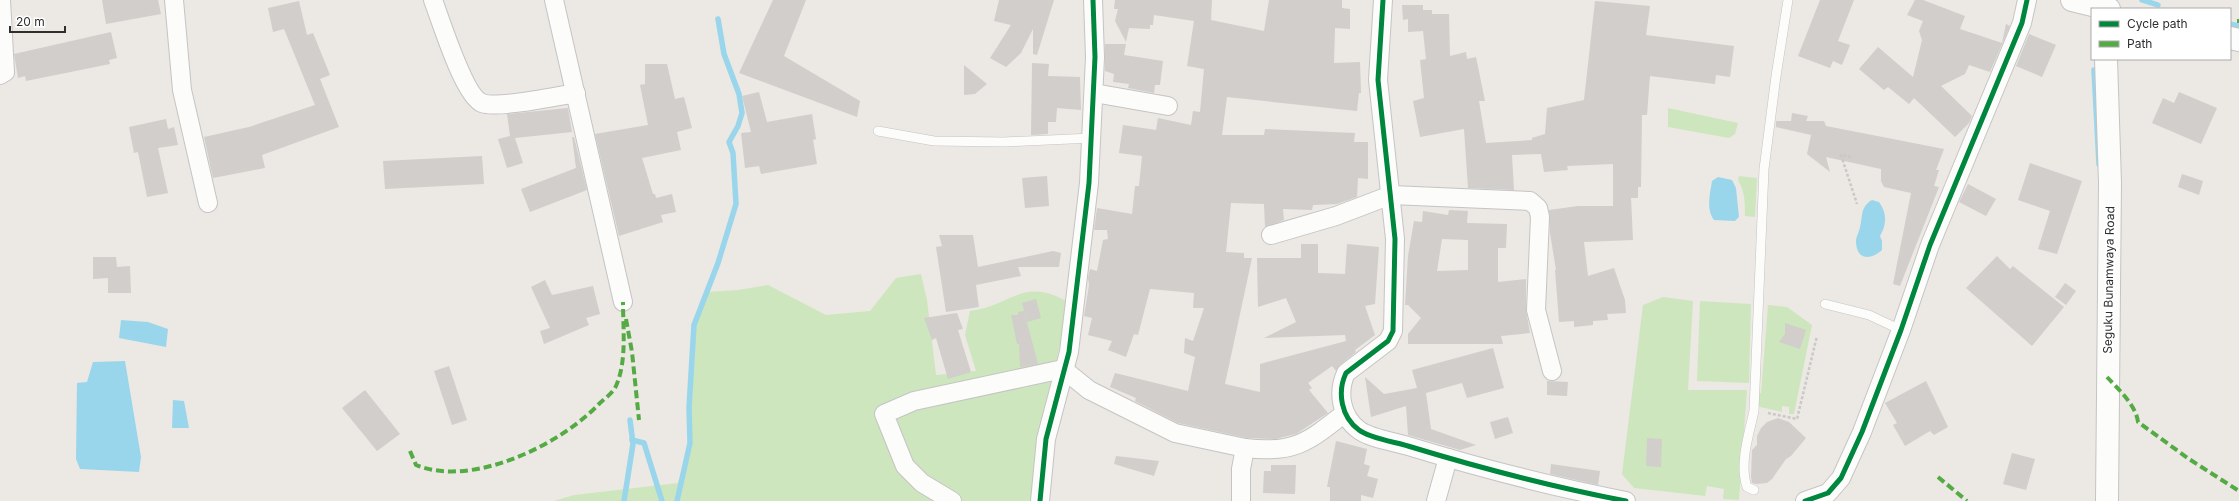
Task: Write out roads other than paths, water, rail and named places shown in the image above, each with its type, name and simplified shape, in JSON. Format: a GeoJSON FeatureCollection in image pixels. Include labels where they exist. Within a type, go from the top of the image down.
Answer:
{"type":"FeatureCollection","features":[{"type":"Feature","properties":{"kind":"main road"},"geometry":{"type":"LineString","coordinates":[[2072,0],[2105,6]]}},
{"type":"Feature","properties":{"kind":"main road","name":"Seguku Bunamwaya Road"},"geometry":{"type":"LineString","coordinates":[[2106,60],[2110,183],[2107,501]]}},
{"type":"Feature","properties":{"kind":"street"},"geometry":{"type":"LineString","coordinates":[[0,75],[5,72],[1,0]]}},
{"type":"Feature","properties":{"kind":"street"},"geometry":{"type":"LineString","coordinates":[[174,0],[182,90],[208,203]]}},
{"type":"Feature","properties":{"kind":"street"},"geometry":{"type":"LineString","coordinates":[[433,0],[463,78],[474,98],[481,103],[496,105],[576,93]]}},
{"type":"Feature","properties":{"kind":"street"},"geometry":{"type":"LineString","coordinates":[[554,0],[623,302]]}},
{"type":"Feature","properties":{"kind":"street"},"geometry":{"type":"LineString","coordinates":[[1040,501],[1046,439],[1063,369],[1069,352],[1089,183],[1094,93],[1092,0]]}},
{"type":"Feature","properties":{"kind":"street"},"geometry":{"type":"LineString","coordinates":[[1383,0],[1378,80],[1395,239],[1393,331],[1388,341],[1354,365],[1346,373],[1343,380],[1341,396],[1344,413],[1360,431],[1448,458],[1568,489],[1626,501]]}},
{"type":"Feature","properties":{"kind":"street"},"geometry":{"type":"LineString","coordinates":[[1805,501],[1828,493],[1841,478],[1862,432],[1901,330],[1930,245],[2022,23],[2027,0]]}},
{"type":"Feature","properties":{"kind":"street"},"geometry":{"type":"LineString","coordinates":[[1094,93],[1168,106]]}},
{"type":"Feature","properties":{"kind":"street"},"geometry":{"type":"LineString","coordinates":[[1271,235],[1336,216],[1391,195],[1526,199],[1538,208],[1540,217],[1536,310],[1552,371]]}},
{"type":"Feature","properties":{"kind":"street"},"geometry":{"type":"LineString","coordinates":[[1063,369],[1089,390],[1175,433],[1245,448],[1286,450],[1300,445],[1314,437],[1344,413]]}},
{"type":"Feature","properties":{"kind":"street"},"geometry":{"type":"LineString","coordinates":[[952,501],[922,483],[904,466],[884,414],[914,401],[1063,369]]}},
{"type":"Feature","properties":{"kind":"street"},"geometry":{"type":"LineString","coordinates":[[1241,501],[1241,469],[1245,448]]}},
{"type":"Feature","properties":{"kind":"street"},"geometry":{"type":"LineString","coordinates":[[1436,501],[1448,458]]}},
{"type":"Feature","properties":{"kind":"lane"},"geometry":{"type":"LineString","coordinates":[[1754,490],[1748,487],[1745,481],[1746,448],[1754,411],[1764,169],[1788,0]]}},
{"type":"Feature","properties":{"kind":"lane"},"geometry":{"type":"LineString","coordinates":[[878,131],[934,141],[1004,142],[1092,138]]}},
{"type":"Feature","properties":{"kind":"lane"},"geometry":{"type":"LineString","coordinates":[[1826,304],[1869,315],[1901,330]]}},
{"type":"Feature","properties":{"kind":"water"},"geometry":{"type":"Polygon","coordinates":[[[1718,177],[1732,180],[1736,188],[1739,217],[1735,221],[1714,220],[1710,211],[1709,201],[1712,181],[1718,177]]]}},
{"type":"Feature","properties":{"kind":"water"},"geometry":{"type":"Polygon","coordinates":[[[1872,200],[1879,202],[1885,214],[1885,223],[1880,236],[1882,241],[1882,250],[1873,256],[1865,257],[1859,253],[1856,240],[1865,206],[1872,200]]]}},
{"type":"Feature","properties":{"kind":"water"},"geometry":{"type":"Polygon","coordinates":[[[121,320],[148,322],[168,329],[166,347],[119,338],[121,320]]]}},
{"type":"Feature","properties":{"kind":"water"},"geometry":{"type":"Polygon","coordinates":[[[125,361],[141,457],[139,472],[80,469],[76,459],[77,383],[87,382],[93,362],[125,361]]]}},
{"type":"Feature","properties":{"kind":"water"},"geometry":{"type":"Polygon","coordinates":[[[173,400],[184,401],[189,428],[172,428],[173,400]]]}},
{"type":"Feature","properties":{"kind":"waterway"},"geometry":{"type":"LineString","coordinates":[[2142,0],[2158,5]]}},
{"type":"Feature","properties":{"kind":"waterway"},"geometry":{"type":"LineString","coordinates":[[677,501],[690,443],[689,408],[694,325],[718,263],[736,204],[733,153],[729,142],[738,126],[742,113],[739,94],[724,54],[718,19]]}},
{"type":"Feature","properties":{"kind":"waterway"},"geometry":{"type":"LineString","coordinates":[[2231,24],[2239,26]]}},
{"type":"Feature","properties":{"kind":"waterway"},"geometry":{"type":"LineString","coordinates":[[2094,70],[2099,164]]}},
{"type":"Feature","properties":{"kind":"waterway"},"geometry":{"type":"LineString","coordinates":[[624,501],[633,444],[630,420]]}},
{"type":"Feature","properties":{"kind":"waterway"},"geometry":{"type":"LineString","coordinates":[[632,440],[644,443],[662,501]]}}]}
